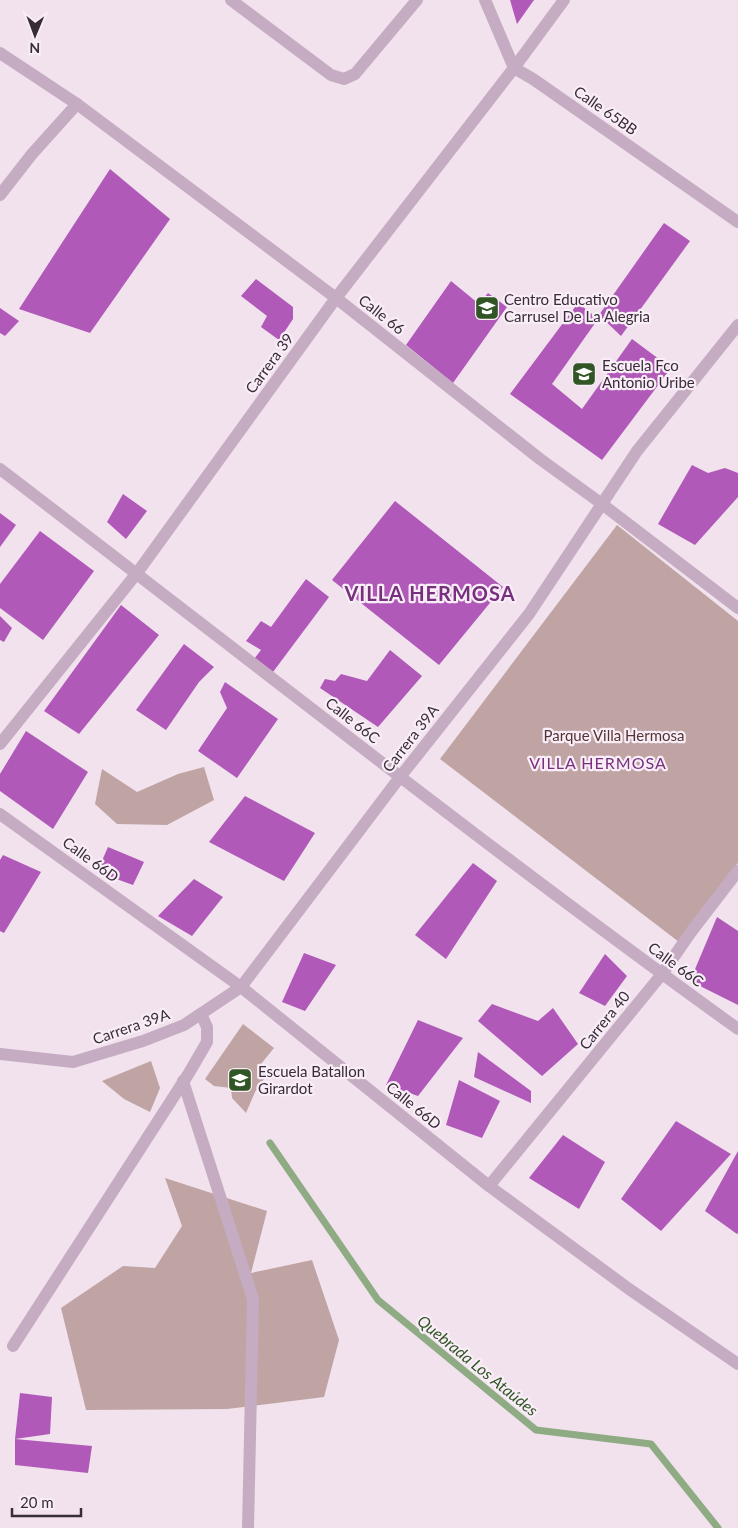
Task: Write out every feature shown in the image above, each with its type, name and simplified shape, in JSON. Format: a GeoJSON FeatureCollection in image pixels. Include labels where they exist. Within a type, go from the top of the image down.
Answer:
{"type":"FeatureCollection","features":[{"type":"Feature","properties":{"kind":"street"},"geometry":{"type":"LineString","coordinates":[[231,0],[331,75],[344,79],[355,74],[417,0]]}},
{"type":"Feature","properties":{"kind":"street"},"geometry":{"type":"LineString","coordinates":[[486,0],[514,68]]}},
{"type":"Feature","properties":{"kind":"street","name":"Carrera 39"},"geometry":{"type":"LineString","coordinates":[[0,744],[137,573],[336,298],[514,68],[564,0]]}},
{"type":"Feature","properties":{"kind":"street","name":"Calle 66"},"geometry":{"type":"LineString","coordinates":[[0,53],[77,104],[336,298],[540,459],[738,608]]}},
{"type":"Feature","properties":{"kind":"street","name":"Calle 65BB"},"geometry":{"type":"LineString","coordinates":[[514,68],[534,79],[738,222]]}},
{"type":"Feature","properties":{"kind":"street"},"geometry":{"type":"LineString","coordinates":[[0,195],[32,154],[77,104]]}},
{"type":"Feature","properties":{"kind":"street","name":"Carrera 39A"},"geometry":{"type":"LineString","coordinates":[[0,1054],[73,1062],[143,1041],[184,1025],[240,987],[400,777],[529,614],[637,452],[738,326]]}},
{"type":"Feature","properties":{"kind":"street","name":"Calle 66C"},"geometry":{"type":"LineString","coordinates":[[0,468],[400,777],[738,1029]]}},
{"type":"Feature","properties":{"kind":"street","name":"Calle 66D"},"geometry":{"type":"LineString","coordinates":[[0,814],[240,987],[489,1186],[629,1289],[738,1364]]}},
{"type":"Feature","properties":{"kind":"street","name":"Carrera 40"},"geometry":{"type":"LineString","coordinates":[[489,1186],[662,974],[738,871]]}},
{"type":"Feature","properties":{"kind":"street"},"geometry":{"type":"LineString","coordinates":[[13,1346],[207,1042],[207,1027],[201,1014]]}},
{"type":"Feature","properties":{"kind":"street"},"geometry":{"type":"LineString","coordinates":[[183,1081],[253,1298],[248,1528]]}},
{"type":"Feature","properties":{"kind":"green space","name":"Parque Villa Hermosa"},"geometry":{"type":"Polygon","coordinates":[[[617,525],[738,621],[738,863],[679,942],[440,759],[617,525]]]}},
{"type":"Feature","properties":{"kind":"green space"},"geometry":{"type":"Polygon","coordinates":[[[204,767],[214,800],[167,825],[117,824],[95,804],[102,769],[137,792],[178,774],[204,767]]]}},
{"type":"Feature","properties":{"kind":"green space"},"geometry":{"type":"Polygon","coordinates":[[[243,1024],[274,1048],[261,1064],[271,1069],[255,1092],[246,1113],[232,1098],[231,1088],[214,1086],[205,1079],[243,1024]]]}},
{"type":"Feature","properties":{"kind":"green space"},"geometry":{"type":"Polygon","coordinates":[[[151,1061],[160,1088],[150,1112],[124,1099],[102,1081],[151,1061]]]}},
{"type":"Feature","properties":{"kind":"green space"},"geometry":{"type":"Polygon","coordinates":[[[165,1178],[267,1211],[251,1273],[312,1260],[339,1340],[324,1397],[227,1409],[86,1410],[61,1308],[123,1266],[155,1268],[182,1226],[165,1178]]]}},
{"type":"Feature","properties":{"kind":"building"},"geometry":{"type":"Polygon","coordinates":[[[510,0],[534,0],[517,24],[510,0]]]}},
{"type":"Feature","properties":{"kind":"building"},"geometry":{"type":"Polygon","coordinates":[[[110,169],[170,219],[90,333],[19,309],[110,169]]]}},
{"type":"Feature","properties":{"kind":"building"},"geometry":{"type":"Polygon","coordinates":[[[664,223],[690,241],[621,336],[599,315],[664,223]]]}},
{"type":"Feature","properties":{"kind":"building"},"geometry":{"type":"Polygon","coordinates":[[[256,279],[293,307],[293,319],[279,340],[261,327],[267,316],[241,296],[256,279]]]}},
{"type":"Feature","properties":{"kind":"building"},"geometry":{"type":"Polygon","coordinates":[[[451,281],[479,304],[488,293],[507,307],[453,383],[406,345],[451,281]]]}},
{"type":"Feature","properties":{"kind":"building"},"geometry":{"type":"Polygon","coordinates":[[[578,303],[598,319],[552,384],[582,409],[632,339],[671,368],[602,460],[510,394],[578,303]]]}},
{"type":"Feature","properties":{"kind":"building"},"geometry":{"type":"Polygon","coordinates":[[[0,308],[19,321],[5,336],[0,333],[0,308]]]}},
{"type":"Feature","properties":{"kind":"building"},"geometry":{"type":"Polygon","coordinates":[[[692,465],[708,473],[725,468],[738,473],[738,497],[695,545],[658,524],[692,465]]]}},
{"type":"Feature","properties":{"kind":"building"},"geometry":{"type":"Polygon","coordinates":[[[123,494],[147,511],[126,539],[107,522],[123,494]]]}},
{"type":"Feature","properties":{"kind":"building"},"geometry":{"type":"Polygon","coordinates":[[[395,501],[503,587],[439,665],[332,580],[395,501]]]}},
{"type":"Feature","properties":{"kind":"building"},"geometry":{"type":"Polygon","coordinates":[[[0,513],[16,525],[0,547],[0,513]]]}},
{"type":"Feature","properties":{"kind":"building"},"geometry":{"type":"Polygon","coordinates":[[[40,531],[94,571],[43,640],[0,608],[0,584],[40,531]]]}},
{"type":"Feature","properties":{"kind":"building"},"geometry":{"type":"Polygon","coordinates":[[[306,579],[329,597],[273,672],[254,659],[261,650],[246,641],[261,621],[271,627],[306,579]]]}},
{"type":"Feature","properties":{"kind":"building"},"geometry":{"type":"Polygon","coordinates":[[[121,605],[159,635],[79,734],[44,711],[121,605]]]}},
{"type":"Feature","properties":{"kind":"building"},"geometry":{"type":"Polygon","coordinates":[[[0,616],[12,628],[4,642],[0,640],[0,616]]]}},
{"type":"Feature","properties":{"kind":"building"},"geometry":{"type":"Polygon","coordinates":[[[184,644],[214,667],[199,682],[166,730],[136,710],[184,644]]]}},
{"type":"Feature","properties":{"kind":"building"},"geometry":{"type":"Polygon","coordinates":[[[390,650],[422,676],[378,727],[320,688],[325,679],[335,681],[341,674],[367,681],[390,650]]]}},
{"type":"Feature","properties":{"kind":"building"},"geometry":{"type":"Polygon","coordinates":[[[225,682],[278,719],[237,778],[198,751],[227,708],[220,692],[225,682]]]}},
{"type":"Feature","properties":{"kind":"building"},"geometry":{"type":"Polygon","coordinates":[[[26,731],[88,772],[53,829],[0,791],[0,774],[26,731]]]}},
{"type":"Feature","properties":{"kind":"building"},"geometry":{"type":"Polygon","coordinates":[[[245,796],[315,833],[284,881],[209,842],[245,796]]]}},
{"type":"Feature","properties":{"kind":"building"},"geometry":{"type":"Polygon","coordinates":[[[108,847],[144,862],[133,885],[97,872],[108,847]]]}},
{"type":"Feature","properties":{"kind":"building"},"geometry":{"type":"Polygon","coordinates":[[[3,855],[41,872],[4,933],[0,931],[0,860],[3,855]]]}},
{"type":"Feature","properties":{"kind":"building"},"geometry":{"type":"Polygon","coordinates":[[[473,863],[497,881],[446,959],[415,935],[473,863]]]}},
{"type":"Feature","properties":{"kind":"building"},"geometry":{"type":"Polygon","coordinates":[[[194,879],[223,897],[192,936],[158,916],[194,879]]]}},
{"type":"Feature","properties":{"kind":"building"},"geometry":{"type":"Polygon","coordinates":[[[717,917],[738,931],[738,1005],[690,981],[717,917]]]}},
{"type":"Feature","properties":{"kind":"building"},"geometry":{"type":"Polygon","coordinates":[[[304,953],[336,965],[305,1011],[282,1002],[304,953]]]}},
{"type":"Feature","properties":{"kind":"building"},"geometry":{"type":"Polygon","coordinates":[[[605,954],[627,976],[605,1006],[579,993],[605,954]]]}},
{"type":"Feature","properties":{"kind":"building"},"geometry":{"type":"Polygon","coordinates":[[[492,1004],[538,1021],[553,1008],[578,1044],[542,1076],[478,1021],[492,1004]]]}},
{"type":"Feature","properties":{"kind":"building"},"geometry":{"type":"Polygon","coordinates":[[[418,1020],[463,1038],[418,1096],[386,1085],[418,1020]]]}},
{"type":"Feature","properties":{"kind":"building"},"geometry":{"type":"Polygon","coordinates":[[[478,1052],[531,1091],[531,1103],[474,1077],[478,1052]]]}},
{"type":"Feature","properties":{"kind":"building"},"geometry":{"type":"Polygon","coordinates":[[[459,1080],[500,1101],[482,1138],[446,1125],[459,1080]]]}},
{"type":"Feature","properties":{"kind":"building"},"geometry":{"type":"Polygon","coordinates":[[[676,1121],[731,1154],[661,1231],[621,1199],[676,1121]]]}},
{"type":"Feature","properties":{"kind":"building"},"geometry":{"type":"Polygon","coordinates":[[[563,1135],[605,1162],[579,1209],[529,1178],[563,1135]]]}},
{"type":"Feature","properties":{"kind":"building"},"geometry":{"type":"Polygon","coordinates":[[[738,1151],[738,1233],[737,1234],[705,1211],[738,1151]]]}},
{"type":"Feature","properties":{"kind":"building"},"geometry":{"type":"Polygon","coordinates":[[[20,1393],[52,1397],[50,1434],[15,1439],[20,1393]]]}},
{"type":"Feature","properties":{"kind":"building"},"geometry":{"type":"Polygon","coordinates":[[[15,1439],[92,1446],[88,1473],[15,1465],[15,1439]]]}},
{"type":"Feature","properties":{"kind":"waterway","name":"Quebrada Los Ataúdes"},"geometry":{"type":"LineString","coordinates":[[270,1143],[378,1300],[536,1430],[651,1444],[718,1528]]}},
{"type":"Feature","properties":{"kind":"place","name":"Centro Educativo Carrusel De La Alegria"},"geometry":{"type":"Point","coordinates":[487,308]}},
{"type":"Feature","properties":{"kind":"place","name":"Escuela Fco Antonio Uribe"},"geometry":{"type":"Point","coordinates":[584,374]}},
{"type":"Feature","properties":{"kind":"place","name":"Escuela Batallon Girardot"},"geometry":{"type":"Point","coordinates":[240,1080]}},
{"type":"Feature","properties":{"kind":"district","name":"VILLA HERMOSA"},"geometry":{"type":"Point","coordinates":[430,593]}},
{"type":"Feature","properties":{"kind":"district","name":"VILLA HERMOSA"},"geometry":{"type":"Point","coordinates":[598,762]}}]}
